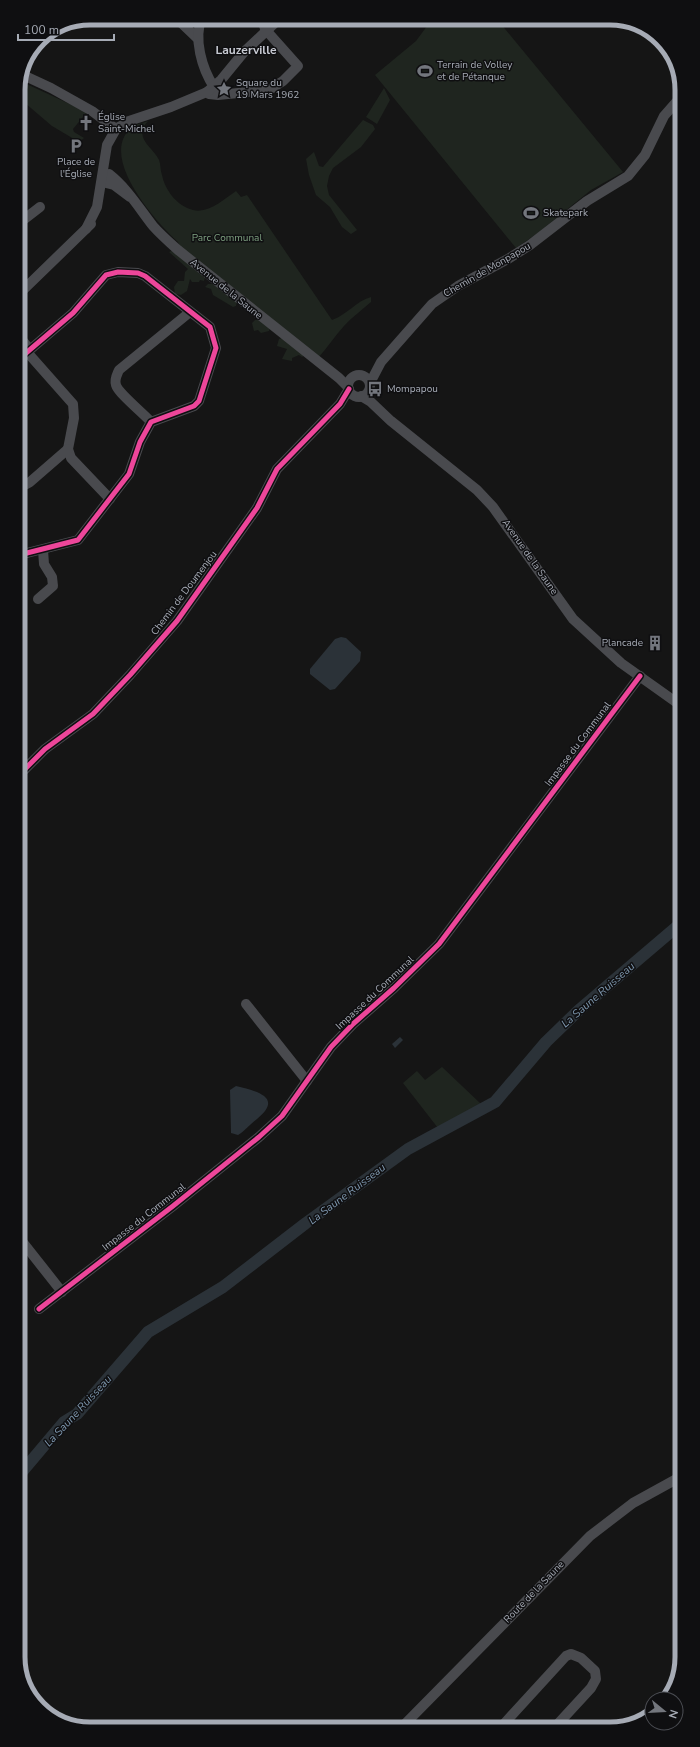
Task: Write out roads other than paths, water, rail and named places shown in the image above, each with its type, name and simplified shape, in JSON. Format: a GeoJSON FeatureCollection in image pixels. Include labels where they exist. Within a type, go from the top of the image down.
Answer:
{"type":"FeatureCollection","features":[{"type":"Feature","properties":{"kind":"street"},"geometry":{"type":"LineString","coordinates":[[183,25],[198,39]]}},
{"type":"Feature","properties":{"kind":"street"},"geometry":{"type":"LineString","coordinates":[[201,25],[198,39],[210,89],[209,94],[218,96],[268,90],[283,81],[298,66],[265,29],[264,25]]}},
{"type":"Feature","properties":{"kind":"street"},"geometry":{"type":"LineString","coordinates":[[25,288],[86,229],[97,207],[105,178],[106,152],[114,135],[134,120],[210,89],[244,52],[272,25]]}},
{"type":"Feature","properties":{"kind":"street"},"geometry":{"type":"LineString","coordinates":[[26,77],[51,88],[92,111],[102,119],[106,133],[114,135]]}},
{"type":"Feature","properties":{"kind":"street","name":"Chemin de Monpapou"},"geometry":{"type":"LineString","coordinates":[[370,386],[381,362],[417,318],[439,298],[530,245],[587,201],[628,176],[645,156],[664,116],[675,103]]}},
{"type":"Feature","properties":{"kind":"street","name":"Avenue de la Saune"},"geometry":{"type":"LineString","coordinates":[[105,178],[130,197],[154,227],[178,250],[477,490],[494,506],[573,619],[601,646],[675,701]]}},
{"type":"Feature","properties":{"kind":"street"},"geometry":{"type":"LineString","coordinates":[[25,219],[40,207]]}},
{"type":"Feature","properties":{"kind":"street"},"geometry":{"type":"LineString","coordinates":[[25,348],[73,313],[106,275],[118,272],[138,273],[145,276],[210,327],[214,336],[216,348],[202,394],[194,406],[151,422],[140,442],[130,474],[78,540],[25,554]]}},
{"type":"Feature","properties":{"kind":"street"},"geometry":{"type":"LineString","coordinates":[[25,283],[34,278]]}},
{"type":"Feature","properties":{"kind":"street"},"geometry":{"type":"LineString","coordinates":[[151,422],[120,392],[116,385],[115,378],[119,370],[190,312]]}},
{"type":"Feature","properties":{"kind":"street"},"geometry":{"type":"LineString","coordinates":[[25,351],[73,404],[74,418],[68,449],[70,458],[110,499]]}},
{"type":"Feature","properties":{"kind":"street","name":"Chemin de Monpapou"},"geometry":{"type":"LineString","coordinates":[[357,375],[381,362]]}},
{"type":"Feature","properties":{"kind":"street","name":"Avenue de la Saune"},"geometry":{"type":"LineString","coordinates":[[330,371],[357,375]]}},
{"type":"Feature","properties":{"kind":"street"},"geometry":{"type":"LineString","coordinates":[[357,375],[366,377],[370,386],[364,395],[353,392],[350,379],[357,375]]}},
{"type":"Feature","properties":{"kind":"street","name":"Avenue de la Saune"},"geometry":{"type":"LineString","coordinates":[[370,386],[372,397],[379,410]]}},
{"type":"Feature","properties":{"kind":"street","name":"Chemin de Doumenjou"},"geometry":{"type":"LineString","coordinates":[[25,769],[46,749],[93,714],[130,675],[177,621],[257,508],[277,469],[353,392]]}},
{"type":"Feature","properties":{"kind":"street"},"geometry":{"type":"LineString","coordinates":[[25,485],[68,449]]}},
{"type":"Feature","properties":{"kind":"street"},"geometry":{"type":"LineString","coordinates":[[38,599],[53,586],[52,577],[44,564],[43,550]]}},
{"type":"Feature","properties":{"kind":"street","name":"Impasse du Communal"},"geometry":{"type":"LineString","coordinates":[[39,1309],[259,1137],[291,1105],[320,1060],[353,1024],[399,983],[439,944],[640,676]]}},
{"type":"Feature","properties":{"kind":"street"},"geometry":{"type":"LineString","coordinates":[[246,1004],[307,1081]]}},
{"type":"Feature","properties":{"kind":"street"},"geometry":{"type":"LineString","coordinates":[[25,1245],[62,1292]]}},
{"type":"Feature","properties":{"kind":"street","name":"Route de la Saune"},"geometry":{"type":"LineString","coordinates":[[407,1722],[590,1536],[633,1503],[675,1480]]}},
{"type":"Feature","properties":{"kind":"street"},"geometry":{"type":"LineString","coordinates":[[506,1722],[566,1656],[571,1654],[576,1656],[595,1671],[596,1679],[591,1688],[560,1722]]}},
{"type":"Feature","properties":{"kind":"waterway","name":"La Saune Ruisseau"},"geometry":{"type":"LineString","coordinates":[[25,1468],[64,1422],[77,1414],[148,1332],[223,1287],[306,1223],[408,1149],[495,1102],[546,1042],[579,1010],[675,928]]}},
{"type":"Feature","properties":{"kind":"place","name":"Terrain de Volley et de Pétanque"},"geometry":{"type":"Point","coordinates":[425,71]}},
{"type":"Feature","properties":{"kind":"place","name":"Square du 19 Mars 1962"},"geometry":{"type":"Point","coordinates":[224,89]}},
{"type":"Feature","properties":{"kind":"place","name":"Église Saint-Michel"},"geometry":{"type":"Point","coordinates":[86,123]}},
{"type":"Feature","properties":{"kind":"place","name":"Place de l'Église"},"geometry":{"type":"Point","coordinates":[76,146]}},
{"type":"Feature","properties":{"kind":"place","name":"Skatepark"},"geometry":{"type":"Point","coordinates":[531,213]}},
{"type":"Feature","properties":{"kind":"place","name":"Mompapou"},"geometry":{"type":"Point","coordinates":[375,389]}},
{"type":"Feature","properties":{"kind":"place","name":"Plancade"},"geometry":{"type":"Point","coordinates":[655,643]}},
{"type":"Feature","properties":{"kind":"district","name":"Lauzerville"},"geometry":{"type":"Point","coordinates":[246,50]}},
{"type":"Feature","properties":{"kind":"park label","name":"Parc Communal"},"geometry":{"type":"Point","coordinates":[227,238]}}]}
